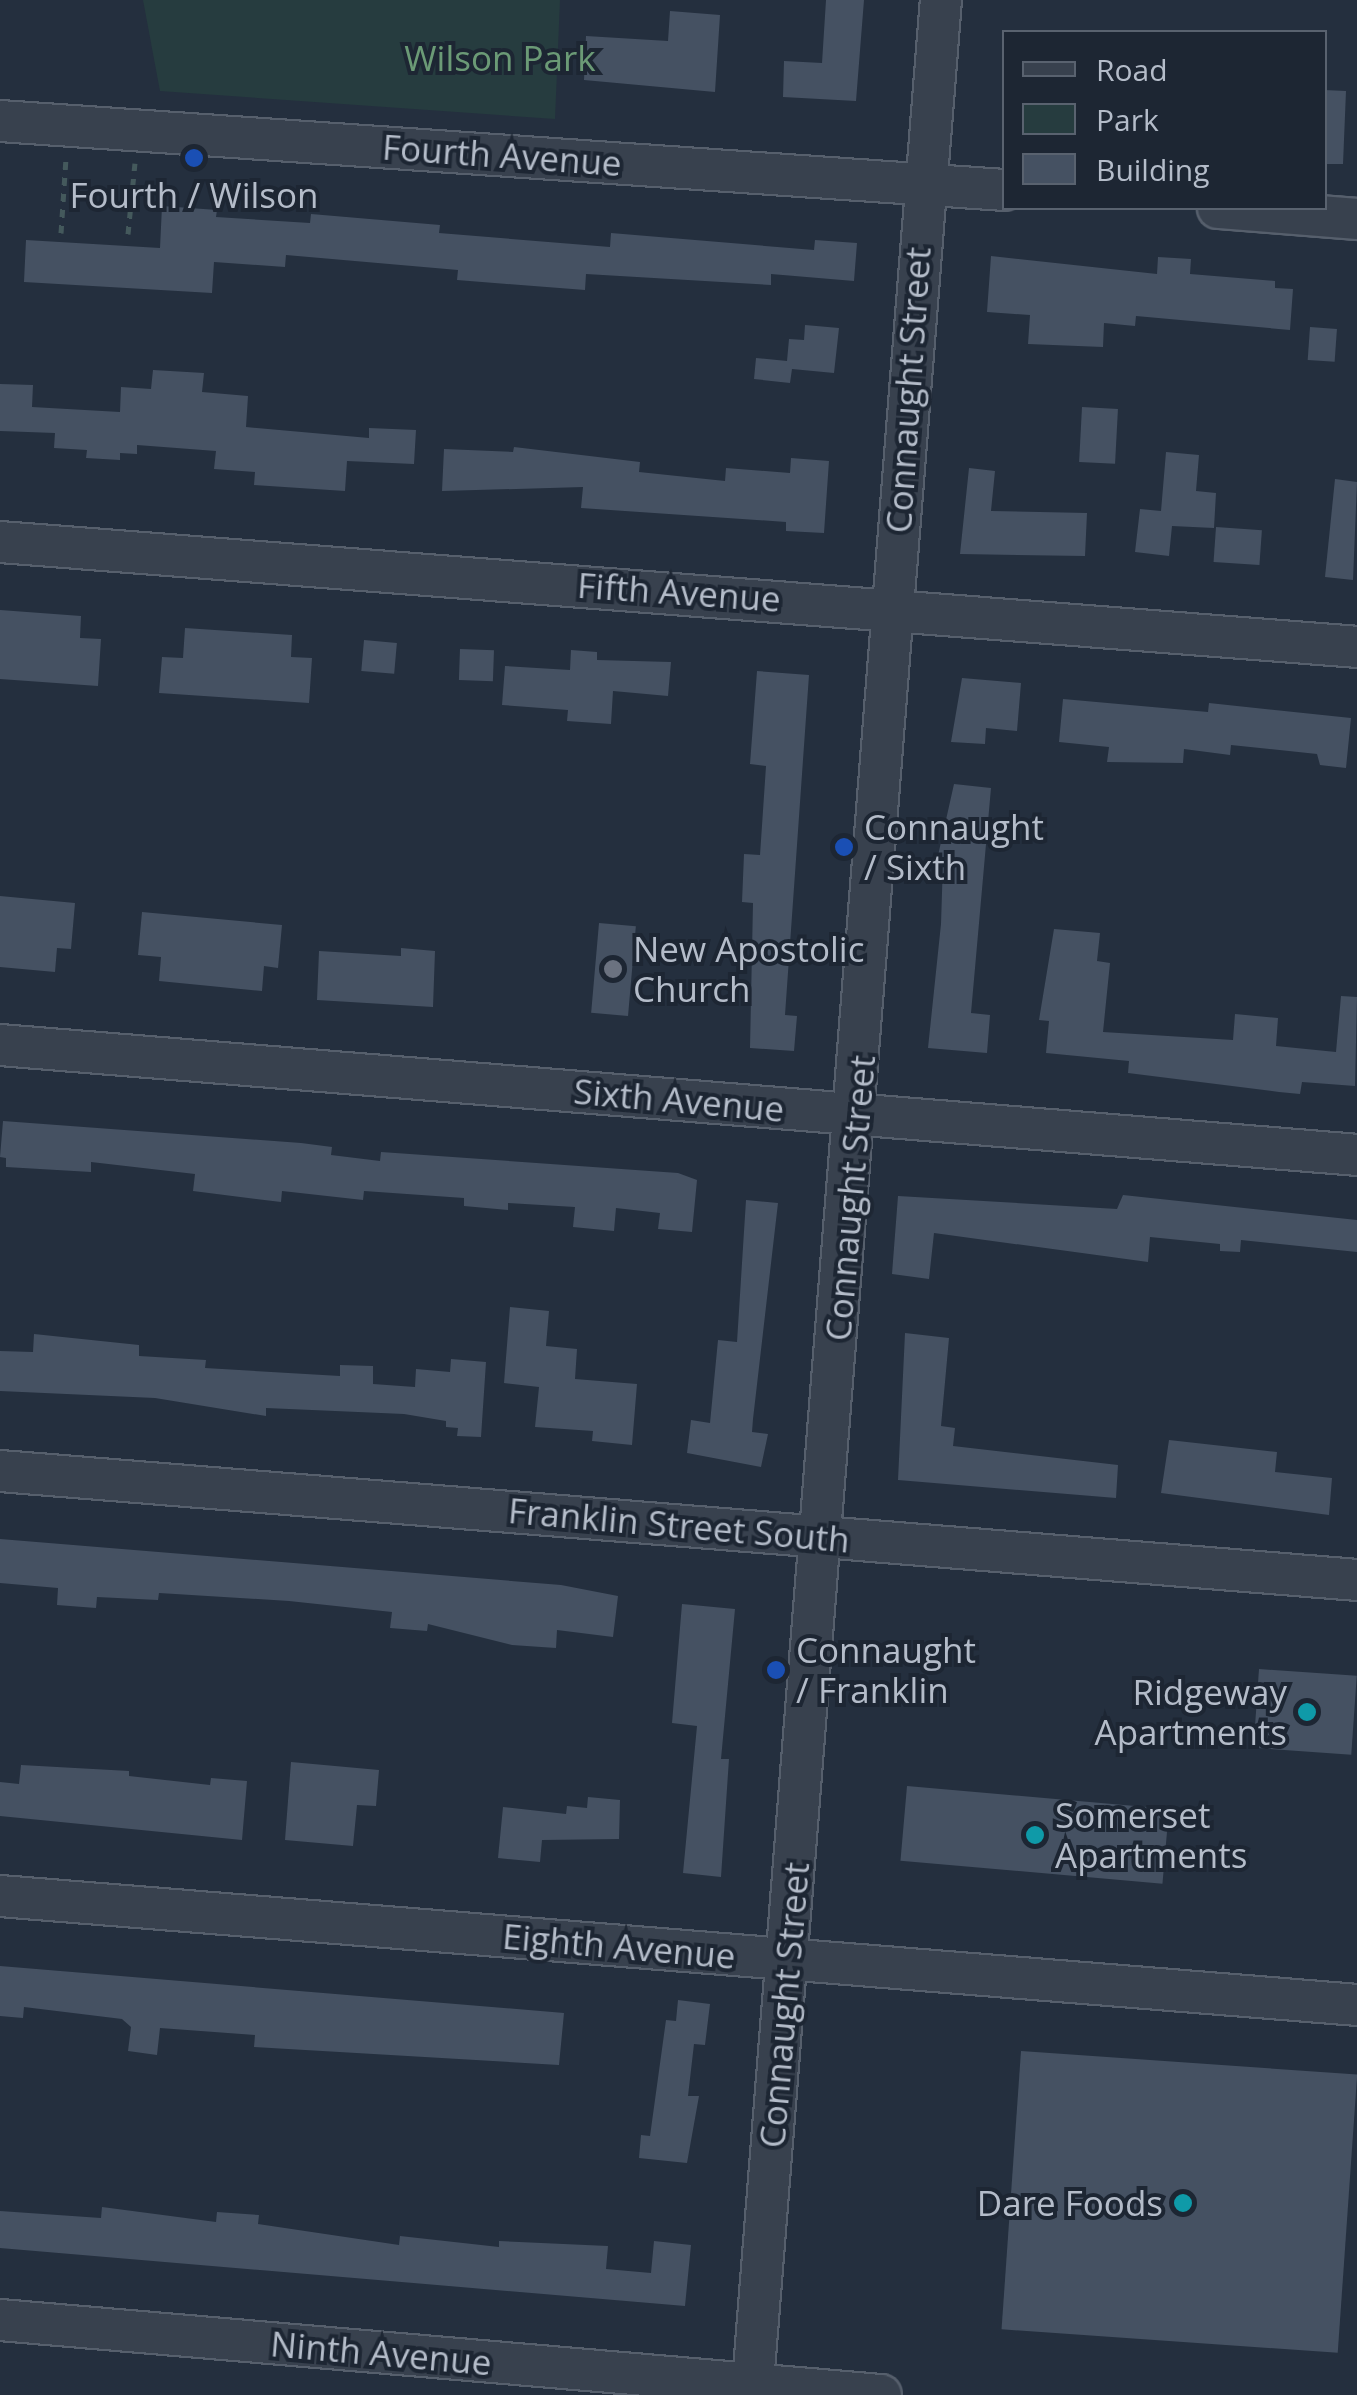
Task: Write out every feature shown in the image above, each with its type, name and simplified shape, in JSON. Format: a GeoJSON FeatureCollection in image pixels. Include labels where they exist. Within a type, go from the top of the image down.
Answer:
{"type":"FeatureCollection","features":[{"type":"Feature","properties":{"kind":"street","name":"Connaught Street"},"geometry":{"type":"LineString","coordinates":[[753,2390],[858,1115],[922,183],[941,0]]}},
{"type":"Feature","properties":{"kind":"street","name":"Fourth Avenue"},"geometry":{"type":"LineString","coordinates":[[0,121],[1002,190]]}},
{"type":"Feature","properties":{"kind":"street"},"geometry":{"type":"LineString","coordinates":[[1243,210],[1357,219]]}},
{"type":"Feature","properties":{"kind":"street","name":"Fifth Avenue"},"geometry":{"type":"LineString","coordinates":[[0,542],[894,608],[1357,647]]}},
{"type":"Feature","properties":{"kind":"street","name":"Sixth Avenue"},"geometry":{"type":"LineString","coordinates":[[0,1045],[1357,1156]]}},
{"type":"Feature","properties":{"kind":"street","name":"Franklin Street South"},"geometry":{"type":"LineString","coordinates":[[0,1471],[1357,1580]]}},
{"type":"Feature","properties":{"kind":"street","name":"Eighth Avenue"},"geometry":{"type":"LineString","coordinates":[[0,1896],[1357,2006]]}},
{"type":"Feature","properties":{"kind":"street","name":"Ninth Avenue"},"geometry":{"type":"LineString","coordinates":[[0,2320],[753,2390],[881,2395]]}},
{"type":"Feature","properties":{"kind":"path"},"geometry":{"type":"LineString","coordinates":[[61,233],[66,158]]}},
{"type":"Feature","properties":{"kind":"path"},"geometry":{"type":"LineString","coordinates":[[128,234],[135,162]]}},
{"type":"Feature","properties":{"kind":"green space","name":"Wilson Park"},"geometry":{"type":"Polygon","coordinates":[[[143,0],[560,0],[555,119],[160,91],[143,0]]]}},
{"type":"Feature","properties":{"kind":"building"},"geometry":{"type":"Polygon","coordinates":[[[826,0],[864,0],[856,101],[783,97],[784,61],[822,63],[826,0]]]}},
{"type":"Feature","properties":{"kind":"building"},"geometry":{"type":"Polygon","coordinates":[[[670,11],[720,15],[715,92],[584,80],[586,36],[668,41],[670,11]]]}},
{"type":"Feature","properties":{"kind":"building"},"geometry":{"type":"Polygon","coordinates":[[[1327,90],[1346,91],[1343,164],[1327,164],[1327,90]]]}},
{"type":"Feature","properties":{"kind":"building"},"geometry":{"type":"Polygon","coordinates":[[[162,206],[217,210],[216,217],[310,223],[311,214],[440,225],[439,233],[610,247],[611,233],[814,250],[815,240],[857,243],[854,281],[771,274],[771,285],[586,274],[585,290],[457,280],[458,270],[286,255],[285,267],[214,262],[212,293],[24,282],[26,240],[160,248],[162,206]]]}},
{"type":"Feature","properties":{"kind":"building"},"geometry":{"type":"Polygon","coordinates":[[[991,256],[1157,274],[1158,257],[1191,259],[1190,274],[1275,281],[1275,288],[1293,289],[1290,330],[1136,316],[1135,326],[1104,323],[1103,347],[1028,344],[1030,315],[987,312],[991,256]]]}},
{"type":"Feature","properties":{"kind":"building"},"geometry":{"type":"Polygon","coordinates":[[[805,325],[839,328],[834,373],[792,369],[790,383],[754,379],[756,358],[787,361],[789,339],[804,340],[805,325]]]}},
{"type":"Feature","properties":{"kind":"building"},"geometry":{"type":"Polygon","coordinates":[[[1310,327],[1337,329],[1335,362],[1308,360],[1310,327]]]}},
{"type":"Feature","properties":{"kind":"building"},"geometry":{"type":"Polygon","coordinates":[[[153,370],[204,373],[202,392],[248,396],[246,427],[369,438],[369,428],[416,430],[414,464],[347,461],[345,491],[254,485],[255,472],[214,469],[216,451],[137,445],[137,454],[120,453],[120,460],[86,458],[87,450],[54,448],[55,433],[0,431],[0,384],[33,385],[32,407],[120,412],[121,387],[151,389],[153,370]]]}},
{"type":"Feature","properties":{"kind":"building"},"geometry":{"type":"Polygon","coordinates":[[[1082,407],[1118,409],[1115,464],[1079,462],[1082,407]]]}},
{"type":"Feature","properties":{"kind":"building"},"geometry":{"type":"Polygon","coordinates":[[[514,447],[640,462],[639,472],[725,481],[726,468],[790,473],[791,458],[829,461],[824,533],[786,531],[786,522],[581,508],[583,487],[442,491],[444,449],[513,452],[514,447]]]}},
{"type":"Feature","properties":{"kind":"building"},"geometry":{"type":"Polygon","coordinates":[[[1166,452],[1199,455],[1196,491],[1216,493],[1214,528],[1172,526],[1169,556],[1135,552],[1140,509],[1161,511],[1166,452]]]}},
{"type":"Feature","properties":{"kind":"building"},"geometry":{"type":"Polygon","coordinates":[[[969,468],[995,471],[991,511],[1087,513],[1085,556],[960,554],[969,468]]]}},
{"type":"Feature","properties":{"kind":"building"},"geometry":{"type":"Polygon","coordinates":[[[1335,479],[1357,482],[1353,580],[1325,577],[1335,479]]]}},
{"type":"Feature","properties":{"kind":"building"},"geometry":{"type":"Polygon","coordinates":[[[1216,527],[1262,530],[1259,565],[1214,562],[1216,527]]]}},
{"type":"Feature","properties":{"kind":"building"},"geometry":{"type":"Polygon","coordinates":[[[0,610],[81,616],[80,638],[101,639],[98,686],[0,679],[0,610]]]}},
{"type":"Feature","properties":{"kind":"building"},"geometry":{"type":"Polygon","coordinates":[[[185,628],[292,635],[291,657],[312,658],[309,703],[159,693],[162,657],[183,658],[185,628]]]}},
{"type":"Feature","properties":{"kind":"building"},"geometry":{"type":"Polygon","coordinates":[[[364,640],[397,643],[394,674],[361,671],[364,640]]]}},
{"type":"Feature","properties":{"kind":"building"},"geometry":{"type":"Polygon","coordinates":[[[460,649],[494,650],[493,681],[459,680],[460,649]]]}},
{"type":"Feature","properties":{"kind":"building"},"geometry":{"type":"Polygon","coordinates":[[[571,650],[597,652],[597,660],[671,662],[668,696],[613,691],[611,724],[567,721],[568,710],[502,705],[505,666],[570,670],[571,650]]]}},
{"type":"Feature","properties":{"kind":"building"},"geometry":{"type":"Polygon","coordinates":[[[757,671],[809,675],[785,1015],[797,1016],[794,1051],[750,1048],[753,903],[742,902],[744,854],[760,855],[766,766],[750,764],[757,671]]]}},
{"type":"Feature","properties":{"kind":"building"},"geometry":{"type":"Polygon","coordinates":[[[962,678],[1021,683],[1017,731],[986,728],[985,744],[951,742],[962,678]]]}},
{"type":"Feature","properties":{"kind":"building"},"geometry":{"type":"Polygon","coordinates":[[[1063,699],[1208,712],[1209,703],[1351,718],[1346,768],[1320,765],[1317,754],[1231,745],[1230,755],[1184,749],[1183,763],[1107,762],[1109,747],[1059,742],[1063,699]]]}},
{"type":"Feature","properties":{"kind":"building"},"geometry":{"type":"Polygon","coordinates":[[[954,784],[991,788],[971,1013],[990,1015],[987,1053],[928,1048],[941,924],[943,861],[937,860],[954,784]]]}},
{"type":"Feature","properties":{"kind":"building"},"geometry":{"type":"Polygon","coordinates":[[[0,896],[75,903],[71,949],[57,948],[55,972],[0,967],[0,896]]]}},
{"type":"Feature","properties":{"kind":"building"},"geometry":{"type":"Polygon","coordinates":[[[142,912],[282,925],[278,968],[264,966],[262,991],[159,981],[161,957],[138,955],[142,912]]]}},
{"type":"Feature","properties":{"kind":"building","name":"New Apostolic Church"},"geometry":{"type":"Polygon","coordinates":[[[599,923],[636,926],[628,1016],[591,1013],[599,923]]]}},
{"type":"Feature","properties":{"kind":"building"},"geometry":{"type":"Polygon","coordinates":[[[1054,929],[1100,933],[1097,961],[1110,963],[1103,1032],[1233,1040],[1235,1014],[1278,1018],[1276,1046],[1336,1052],[1341,996],[1357,997],[1355,1086],[1302,1082],[1300,1094],[1279,1092],[1128,1073],[1129,1061],[1046,1053],[1049,1021],[1039,1020],[1054,929]]]}},
{"type":"Feature","properties":{"kind":"building"},"geometry":{"type":"Polygon","coordinates":[[[401,948],[435,951],[433,1007],[317,1000],[319,951],[401,956],[401,948]]]}},
{"type":"Feature","properties":{"kind":"building"},"geometry":{"type":"Polygon","coordinates":[[[3,1121],[301,1143],[332,1147],[331,1155],[380,1161],[381,1152],[678,1173],[697,1180],[692,1232],[658,1229],[660,1213],[616,1208],[614,1231],[573,1227],[575,1207],[508,1203],[508,1210],[464,1206],[464,1198],[364,1191],[363,1200],[282,1191],[281,1202],[193,1191],[195,1174],[91,1162],[91,1172],[6,1167],[6,1158],[0,1157],[3,1121]]]}},
{"type":"Feature","properties":{"kind":"building"},"geometry":{"type":"Polygon","coordinates":[[[1123,1195],[1357,1220],[1357,1252],[1241,1240],[1240,1252],[1220,1251],[1220,1244],[1150,1237],[1148,1262],[934,1233],[929,1279],[892,1274],[898,1196],[1117,1209],[1123,1195]]]}},
{"type":"Feature","properties":{"kind":"building"},"geometry":{"type":"Polygon","coordinates":[[[746,1200],[778,1203],[752,1432],[768,1434],[761,1467],[687,1453],[691,1420],[710,1423],[718,1340],[737,1342],[746,1200]]]}},
{"type":"Feature","properties":{"kind":"building"},"geometry":{"type":"Polygon","coordinates":[[[510,1307],[549,1311],[546,1346],[577,1349],[575,1379],[637,1384],[632,1445],[592,1441],[593,1431],[535,1427],[539,1387],[504,1383],[510,1307]]]}},
{"type":"Feature","properties":{"kind":"building"},"geometry":{"type":"Polygon","coordinates":[[[905,1333],[949,1338],[941,1426],[955,1428],[953,1446],[1118,1465],[1116,1498],[898,1480],[905,1333]]]}},
{"type":"Feature","properties":{"kind":"building"},"geometry":{"type":"Polygon","coordinates":[[[34,1334],[139,1345],[139,1356],[206,1360],[205,1368],[340,1376],[340,1365],[373,1366],[373,1384],[415,1387],[416,1369],[450,1372],[451,1359],[486,1362],[481,1437],[457,1436],[458,1428],[446,1427],[446,1421],[404,1414],[266,1408],[266,1416],[155,1398],[0,1391],[0,1351],[33,1352],[34,1334]]]}},
{"type":"Feature","properties":{"kind":"building"},"geometry":{"type":"Polygon","coordinates":[[[1169,1440],[1277,1452],[1275,1472],[1332,1478],[1329,1515],[1161,1493],[1169,1440]]]}},
{"type":"Feature","properties":{"kind":"building"},"geometry":{"type":"Polygon","coordinates":[[[0,1539],[561,1585],[618,1596],[613,1637],[557,1630],[556,1648],[512,1645],[428,1624],[427,1631],[390,1628],[392,1612],[159,1593],[158,1600],[97,1597],[96,1608],[57,1605],[58,1588],[0,1583],[0,1539]]]}},
{"type":"Feature","properties":{"kind":"building"},"geometry":{"type":"Polygon","coordinates":[[[682,1604],[735,1609],[721,1759],[729,1759],[721,1877],[683,1873],[697,1726],[672,1723],[682,1604]]]}},
{"type":"Feature","properties":{"kind":"building","name":"Ridgeway Apartments"},"geometry":{"type":"Polygon","coordinates":[[[1259,1669],[1357,1676],[1351,1755],[1253,1748],[1259,1669]]]}},
{"type":"Feature","properties":{"kind":"building"},"geometry":{"type":"Polygon","coordinates":[[[291,1762],[379,1770],[376,1806],[357,1805],[353,1846],[285,1840],[291,1762]]]}},
{"type":"Feature","properties":{"kind":"building"},"geometry":{"type":"Polygon","coordinates":[[[21,1765],[129,1771],[129,1776],[210,1785],[211,1778],[247,1781],[242,1840],[0,1816],[0,1782],[19,1784],[21,1765]]]}},
{"type":"Feature","properties":{"kind":"building","name":"Somerset Apartments"},"geometry":{"type":"Polygon","coordinates":[[[907,1786],[1169,1809],[1162,1884],[900,1861],[907,1786]]]}},
{"type":"Feature","properties":{"kind":"building"},"geometry":{"type":"Polygon","coordinates":[[[588,1797],[620,1800],[619,1839],[542,1840],[540,1862],[498,1858],[503,1807],[566,1814],[567,1806],[587,1808],[588,1797]]]}},
{"type":"Feature","properties":{"kind":"building"},"geometry":{"type":"Polygon","coordinates":[[[0,1966],[564,2013],[559,2065],[254,2047],[255,2035],[160,2028],[157,2055],[128,2051],[131,2027],[122,2019],[24,2007],[23,2018],[0,2016],[0,1966]]]}},
{"type":"Feature","properties":{"kind":"building"},"geometry":{"type":"Polygon","coordinates":[[[678,2000],[710,2004],[705,2045],[694,2044],[688,2096],[699,2096],[687,2163],[639,2158],[641,2135],[650,2136],[666,2020],[676,2021],[678,2000]]]}},
{"type":"Feature","properties":{"kind":"building","name":"Dare Foods"},"geometry":{"type":"Polygon","coordinates":[[[1021,2051],[1357,2074],[1338,2353],[1002,2329],[1021,2051]]]}},
{"type":"Feature","properties":{"kind":"building"},"geometry":{"type":"Polygon","coordinates":[[[102,2207],[216,2222],[217,2212],[259,2215],[258,2224],[399,2245],[400,2236],[499,2247],[499,2241],[608,2246],[606,2269],[651,2273],[654,2241],[691,2245],[685,2306],[0,2248],[0,2211],[101,2218],[102,2207]]]}},
{"type":"Feature","properties":{"kind":"place","name":"Fourth / Wilson"},"geometry":{"type":"Point","coordinates":[194,158]}},
{"type":"Feature","properties":{"kind":"place","name":"Connaught / Sixth"},"geometry":{"type":"Point","coordinates":[844,847]}},
{"type":"Feature","properties":{"kind":"place","name":"New Apostolic Church"},"geometry":{"type":"Point","coordinates":[613,969]}},
{"type":"Feature","properties":{"kind":"place","name":"Connaught / Franklin"},"geometry":{"type":"Point","coordinates":[776,1670]}},
{"type":"Feature","properties":{"kind":"place","name":"Ridgeway Apartments"},"geometry":{"type":"Point","coordinates":[1307,1712]}},
{"type":"Feature","properties":{"kind":"place","name":"Somerset Apartments"},"geometry":{"type":"Point","coordinates":[1035,1835]}},
{"type":"Feature","properties":{"kind":"place","name":"Dare Foods"},"geometry":{"type":"Point","coordinates":[1183,2203]}}]}
